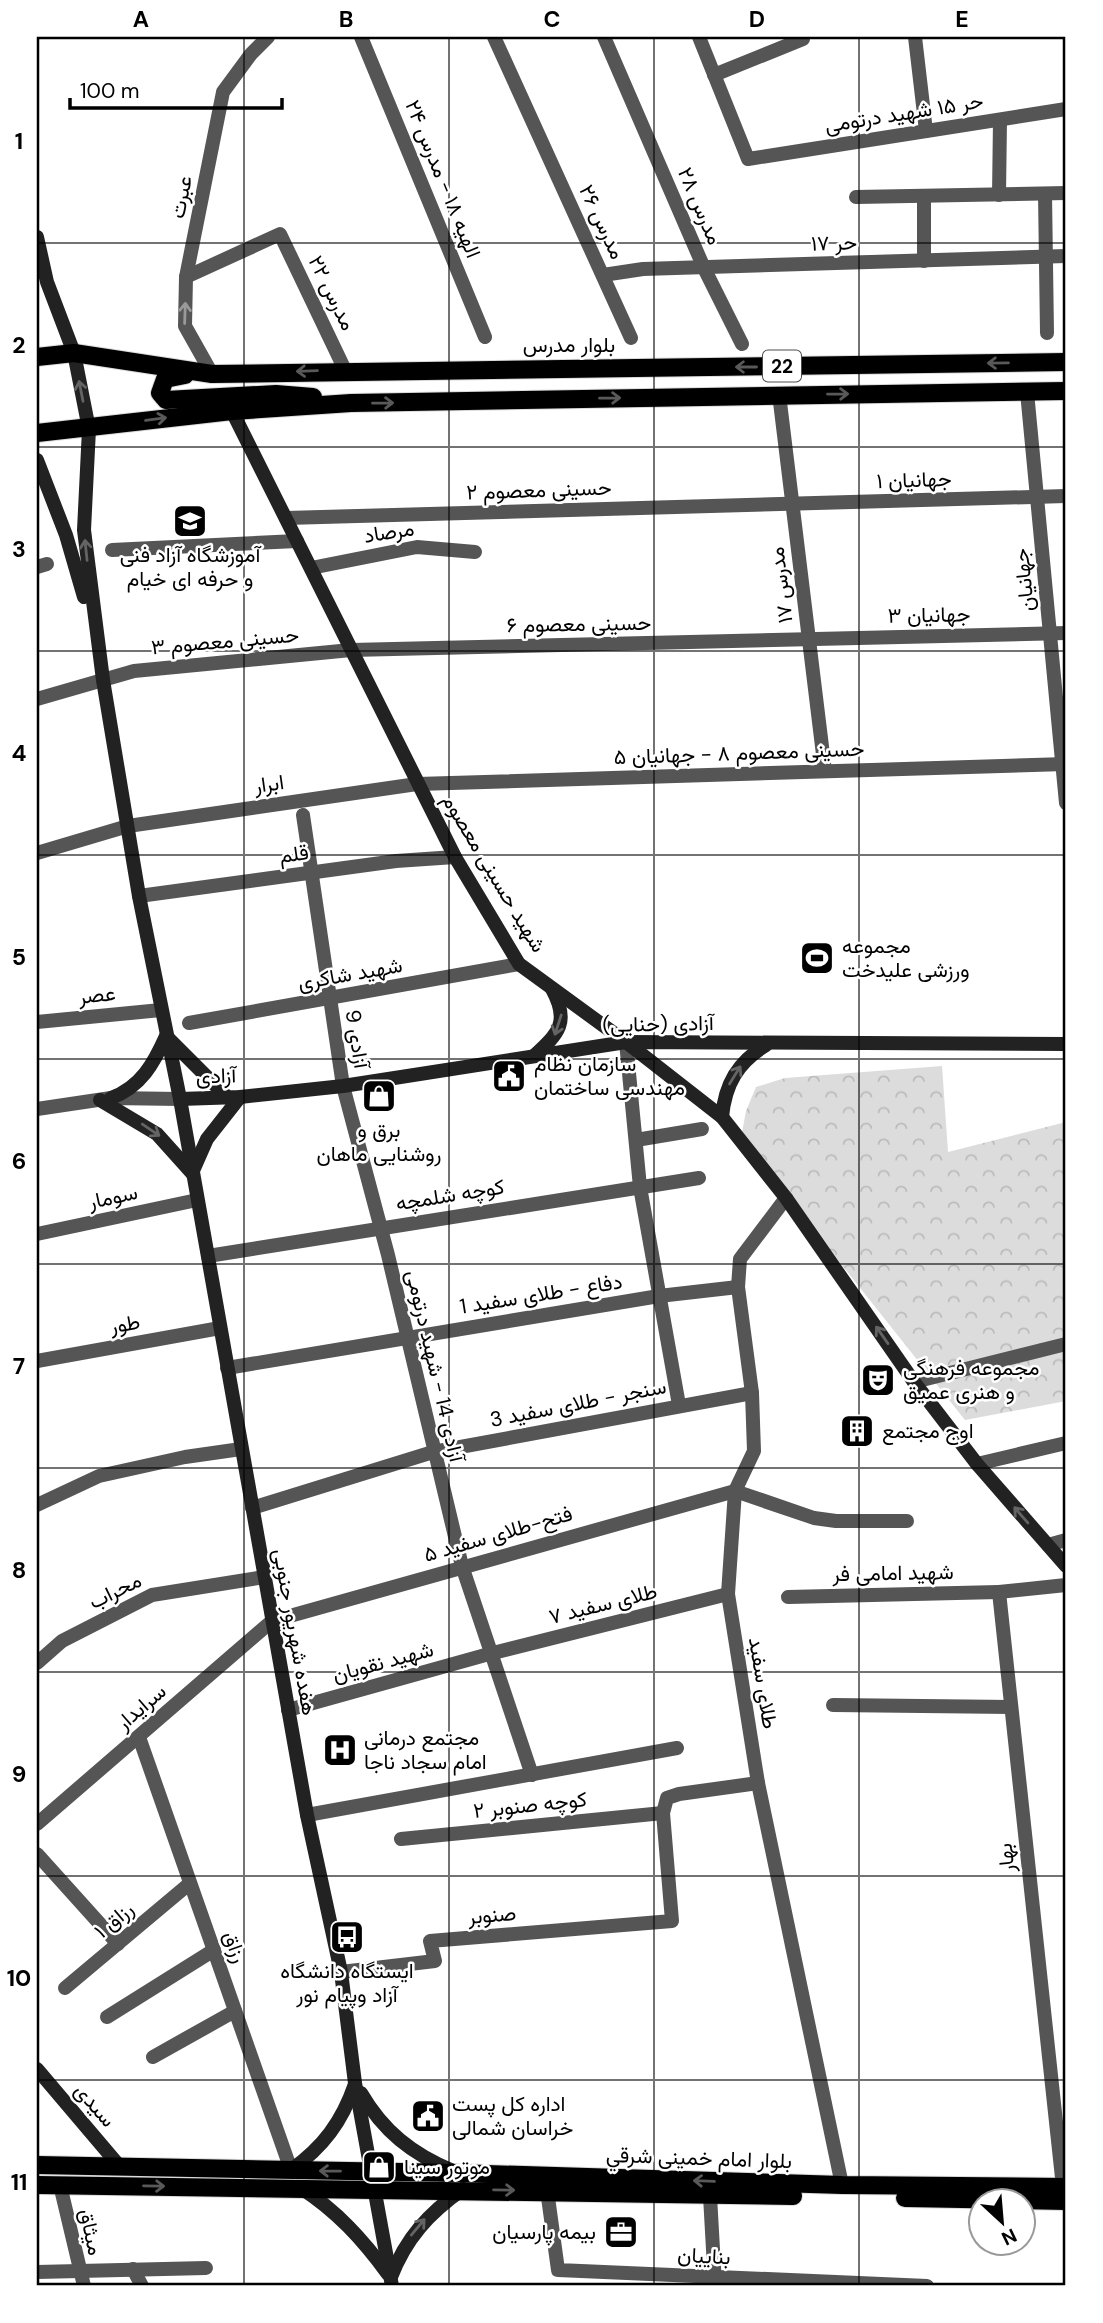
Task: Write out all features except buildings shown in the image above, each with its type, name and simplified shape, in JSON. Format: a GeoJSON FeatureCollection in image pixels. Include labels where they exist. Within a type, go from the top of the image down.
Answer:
{"type":"FeatureCollection","features":[{"type":"Feature","properties":{"kind":"main road"},"geometry":{"type":"LineString","coordinates":[[37,237],[47,282],[74,353],[89,429],[84,530],[97,642],[128,826]]}},
{"type":"Feature","properties":{"kind":"main road","name":"بلوار مدرس"},"geometry":{"type":"LineString","coordinates":[[74,353],[206,374],[1066,362]]}},
{"type":"Feature","properties":{"kind":"main road","name":"22"},"geometry":{"type":"LineString","coordinates":[[37,357],[74,353]]}},
{"type":"Feature","properties":{"kind":"main road"},"geometry":{"type":"LineString","coordinates":[[206,374],[165,379],[160,393],[166,400],[174,402],[276,394],[351,403]]}},
{"type":"Feature","properties":{"kind":"main road"},"geometry":{"type":"LineString","coordinates":[[37,433],[232,411],[351,403],[1066,391]]}},
{"type":"Feature","properties":{"kind":"main road","name":"شهید حسینی معصوم"},"geometry":{"type":"LineString","coordinates":[[232,411],[455,857],[519,964],[626,1042],[722,1117],[786,1198],[914,1382],[977,1464],[1066,1566]]}},
{"type":"Feature","properties":{"kind":"main road"},"geometry":{"type":"LineString","coordinates":[[37,460],[66,535],[97,642]]}},
{"type":"Feature","properties":{"kind":"main road","name":"هفده شهریور جنوبی"},"geometry":{"type":"LineString","coordinates":[[128,826],[139,896],[180,1099],[307,1815],[341,1972],[355,2083],[391,2282]]}},
{"type":"Feature","properties":{"kind":"main road"},"geometry":{"type":"LineString","coordinates":[[534,1056],[558,1033],[562,1017],[560,1004],[552,988]]}},
{"type":"Feature","properties":{"kind":"main road"},"geometry":{"type":"LineString","coordinates":[[166,1036],[240,1096],[207,1139],[192,1173],[157,1134],[106,1099],[127,1091],[149,1070],[166,1036]]}},
{"type":"Feature","properties":{"kind":"main road","name":"آزادی (حنایی)"},"geometry":{"type":"LineString","coordinates":[[240,1096],[343,1086],[626,1042],[766,1045],[1066,1044]]}},
{"type":"Feature","properties":{"kind":"main road"},"geometry":{"type":"LineString","coordinates":[[722,1117],[727,1088],[734,1075],[753,1052],[766,1045]]}},
{"type":"Feature","properties":{"kind":"main road","name":"آزادی"},"geometry":{"type":"LineString","coordinates":[[180,1099],[240,1096]]}},
{"type":"Feature","properties":{"kind":"main road","name":"سیدی"},"geometry":{"type":"LineString","coordinates":[[37,2069],[118,2174]]}},
{"type":"Feature","properties":{"kind":"main road"},"geometry":{"type":"LineString","coordinates":[[291,2170],[325,2141],[343,2114],[355,2083]]}},
{"type":"Feature","properties":{"kind":"main road"},"geometry":{"type":"LineString","coordinates":[[300,2188],[326,2204],[350,2227],[391,2282],[411,2236],[460,2181],[396,2139],[373,2113],[355,2083]]}},
{"type":"Feature","properties":{"kind":"main road","name":"بلوار امام خمینی شرقي"},"geometry":{"type":"LineString","coordinates":[[37,2165],[82,2166],[118,2174],[300,2188],[372,2180]]}},
{"type":"Feature","properties":{"kind":"main road"},"geometry":{"type":"LineString","coordinates":[[82,2166],[89,2178],[82,2186]]}},
{"type":"Feature","properties":{"kind":"main road","name":"بلوار امام خمینی شرقي"},"geometry":{"type":"LineString","coordinates":[[37,2185],[82,2186],[118,2174],[291,2170],[372,2180],[842,2185],[1065,2192]]}},
{"type":"Feature","properties":{"kind":"main road","name":"بلوار امام خمینی شرقي"},"geometry":{"type":"LineString","coordinates":[[460,2181],[547,2190],[710,2196],[1065,2192]]}},
{"type":"Feature","properties":{"kind":"street","name":"عبرت"},"geometry":{"type":"LineString","coordinates":[[206,374],[185,326],[186,277],[223,92],[251,54],[268,37]]}},
{"type":"Feature","properties":{"kind":"street","name":"الهیه ۱۸ - مدرس ۲۴"},"geometry":{"type":"LineString","coordinates":[[361,37],[485,337]]}},
{"type":"Feature","properties":{"kind":"street","name":"مدرس ۲۶"},"geometry":{"type":"LineString","coordinates":[[494,37],[631,338]]}},
{"type":"Feature","properties":{"kind":"street","name":"مدرس ۲۸"},"geometry":{"type":"LineString","coordinates":[[604,37],[704,268],[743,344]]}},
{"type":"Feature","properties":{"kind":"street"},"geometry":{"type":"LineString","coordinates":[[699,37],[714,75],[803,39]]}},
{"type":"Feature","properties":{"kind":"street"},"geometry":{"type":"LineString","coordinates":[[915,37],[926,131]]}},
{"type":"Feature","properties":{"kind":"street","name":"حر ۱۵ شهید درتومی"},"geometry":{"type":"LineString","coordinates":[[714,75],[748,159],[1066,109]]}},
{"type":"Feature","properties":{"kind":"street"},"geometry":{"type":"LineString","coordinates":[[999,195],[1000,120]]}},
{"type":"Feature","properties":{"kind":"street"},"geometry":{"type":"LineString","coordinates":[[856,197],[1066,193]]}},
{"type":"Feature","properties":{"kind":"street"},"geometry":{"type":"LineString","coordinates":[[1045,194],[1047,333]]}},
{"type":"Feature","properties":{"kind":"street"},"geometry":{"type":"LineString","coordinates":[[923,196],[924,261]]}},
{"type":"Feature","properties":{"kind":"street","name":"مدرس ۲۲"},"geometry":{"type":"LineString","coordinates":[[186,277],[280,234],[345,370]]}},
{"type":"Feature","properties":{"kind":"street","name":"حر ۱۷"},"geometry":{"type":"LineString","coordinates":[[603,275],[643,269],[1066,257]]}},
{"type":"Feature","properties":{"kind":"street","name":"جهانیان"},"geometry":{"type":"LineString","coordinates":[[1027,392],[1066,803]]}},
{"type":"Feature","properties":{"kind":"street","name":"مدرس ۱۷"},"geometry":{"type":"LineString","coordinates":[[779,394],[825,771]]}},
{"type":"Feature","properties":{"kind":"street","name":"جهانیان ۱"},"geometry":{"type":"LineString","coordinates":[[792,505],[1066,496]]}},
{"type":"Feature","properties":{"kind":"street","name":"حسینی معصوم ۲"},"geometry":{"type":"LineString","coordinates":[[286,518],[792,505]]}},
{"type":"Feature","properties":{"kind":"street"},"geometry":{"type":"LineString","coordinates":[[112,550],[297,541]]}},
{"type":"Feature","properties":{"kind":"street","name":"مرصاد"},"geometry":{"type":"LineString","coordinates":[[311,568],[417,547],[475,552]]}},
{"type":"Feature","properties":{"kind":"street","name":"جهانیان ۳"},"geometry":{"type":"LineString","coordinates":[[808,639],[1066,633]]}},
{"type":"Feature","properties":{"kind":"street","name":"حسینی معصوم ۶"},"geometry":{"type":"LineString","coordinates":[[351,650],[808,639]]}},
{"type":"Feature","properties":{"kind":"street","name":"حسینی معصوم ۳"},"geometry":{"type":"LineString","coordinates":[[37,699],[134,671],[351,650]]}},
{"type":"Feature","properties":{"kind":"street","name":"حسینی معصوم ۸ - جهانیان ۵"},"geometry":{"type":"LineString","coordinates":[[417,783],[1064,764]]}},
{"type":"Feature","properties":{"kind":"street","name":"ابرار"},"geometry":{"type":"LineString","coordinates":[[37,853],[128,826],[417,783]]}},
{"type":"Feature","properties":{"kind":"street","name":"آزادی 9"},"geometry":{"type":"LineString","coordinates":[[303,815],[343,1086]]}},
{"type":"Feature","properties":{"kind":"street","name":"قلم"},"geometry":{"type":"LineString","coordinates":[[139,896],[396,861],[455,857]]}},
{"type":"Feature","properties":{"kind":"street","name":"شهید شاکری"},"geometry":{"type":"LineString","coordinates":[[189,1023],[519,964]]}},
{"type":"Feature","properties":{"kind":"street","name":"عصر"},"geometry":{"type":"LineString","coordinates":[[37,1022],[161,1010]]}},
{"type":"Feature","properties":{"kind":"street"},"geometry":{"type":"LineString","coordinates":[[626,1042],[640,1187],[679,1405]]}},
{"type":"Feature","properties":{"kind":"street","name":"آزادی 14 - شهید درتومی"},"geometry":{"type":"LineString","coordinates":[[343,1086],[463,1566],[489,1654],[532,1775]]}},
{"type":"Feature","properties":{"kind":"street"},"geometry":{"type":"LineString","coordinates":[[37,1110],[106,1099],[180,1099]]}},
{"type":"Feature","properties":{"kind":"street"},"geometry":{"type":"LineString","coordinates":[[636,1140],[702,1129]]}},
{"type":"Feature","properties":{"kind":"street","name":"کوچه شلمچه"},"geometry":{"type":"LineString","coordinates":[[208,1256],[699,1178]]}},
{"type":"Feature","properties":{"kind":"street","name":"طلای سفید"},"geometry":{"type":"LineString","coordinates":[[786,1198],[740,1259],[738,1287],[752,1393],[754,1451],[735,1491],[728,1594],[758,1783],[842,2185]]}},
{"type":"Feature","properties":{"kind":"street","name":"سومار"},"geometry":{"type":"LineString","coordinates":[[37,1234],[197,1200]]}},
{"type":"Feature","properties":{"kind":"street","name":"دفاع - طلای سفید 1"},"geometry":{"type":"LineString","coordinates":[[227,1368],[660,1296],[738,1287]]}},
{"type":"Feature","properties":{"kind":"street","name":"طور"},"geometry":{"type":"LineString","coordinates":[[37,1361],[220,1328]]}},
{"type":"Feature","properties":{"kind":"street"},"geometry":{"type":"LineString","coordinates":[[914,1382],[1066,1344]]}},
{"type":"Feature","properties":{"kind":"street","name":"سنجر - طلای سفید 3"},"geometry":{"type":"LineString","coordinates":[[252,1508],[433,1452],[752,1393]]}},
{"type":"Feature","properties":{"kind":"street"},"geometry":{"type":"LineString","coordinates":[[977,1464],[1066,1443]]}},
{"type":"Feature","properties":{"kind":"street"},"geometry":{"type":"LineString","coordinates":[[37,1505],[99,1476],[185,1457],[241,1449]]}},
{"type":"Feature","properties":{"kind":"street"},"geometry":{"type":"LineString","coordinates":[[735,1491],[814,1518],[836,1521],[906,1521]]}},
{"type":"Feature","properties":{"kind":"street","name":"فتح-طلای سفید ۵"},"geometry":{"type":"LineString","coordinates":[[272,1621],[735,1491]]}},
{"type":"Feature","properties":{"kind":"street"},"geometry":{"type":"LineString","coordinates":[[1048,1545],[1066,1541]]}},
{"type":"Feature","properties":{"kind":"street","name":"محراب"},"geometry":{"type":"LineString","coordinates":[[37,1662],[62,1641],[152,1594],[264,1577]]}},
{"type":"Feature","properties":{"kind":"street"},"geometry":{"type":"LineString","coordinates":[[999,1592],[1066,1585]]}},
{"type":"Feature","properties":{"kind":"street","name":"شهید امامی فر"},"geometry":{"type":"LineString","coordinates":[[788,1597],[999,1592]]}},
{"type":"Feature","properties":{"kind":"street","name":"بهار"},"geometry":{"type":"LineString","coordinates":[[999,1592],[1065,2192]]}},
{"type":"Feature","properties":{"kind":"street","name":"طلای سفید ۷"},"geometry":{"type":"LineString","coordinates":[[489,1654],[728,1594]]}},
{"type":"Feature","properties":{"kind":"street","name":"سرایدار"},"geometry":{"type":"LineString","coordinates":[[37,1824],[272,1621]]}},
{"type":"Feature","properties":{"kind":"street","name":"شهید نقویان"},"geometry":{"type":"LineString","coordinates":[[288,1710],[489,1654]]}},
{"type":"Feature","properties":{"kind":"street"},"geometry":{"type":"LineString","coordinates":[[833,1705],[1011,1707]]}},
{"type":"Feature","properties":{"kind":"street","name":"رزاق"},"geometry":{"type":"LineString","coordinates":[[139,1737],[291,2170]]}},
{"type":"Feature","properties":{"kind":"street"},"geometry":{"type":"LineString","coordinates":[[307,1815],[677,1748]]}},
{"type":"Feature","properties":{"kind":"street"},"geometry":{"type":"LineString","coordinates":[[663,1813],[667,1798],[679,1794],[758,1783]]}},
{"type":"Feature","properties":{"kind":"street","name":"کوچه صنوبر ۲"},"geometry":{"type":"LineString","coordinates":[[401,1839],[663,1813]]}},
{"type":"Feature","properties":{"kind":"street","name":"صنوبر"},"geometry":{"type":"LineString","coordinates":[[341,1972],[435,1961],[430,1941],[672,1921],[663,1813]]}},
{"type":"Feature","properties":{"kind":"street"},"geometry":{"type":"LineString","coordinates":[[37,1854],[118,1944]]}},
{"type":"Feature","properties":{"kind":"street","name":"رزاق ۱"},"geometry":{"type":"LineString","coordinates":[[65,1987],[189,1884]]}},
{"type":"Feature","properties":{"kind":"street"},"geometry":{"type":"LineString","coordinates":[[107,2017],[214,1950]]}},
{"type":"Feature","properties":{"kind":"street"},"geometry":{"type":"LineString","coordinates":[[153,2057],[235,2011]]}},
{"type":"Feature","properties":{"kind":"street","name":"میثاق"},"geometry":{"type":"LineString","coordinates":[[60,2185],[78,2272],[84,2286]]}},
{"type":"Feature","properties":{"kind":"street","name":"بناییان"},"geometry":{"type":"LineString","coordinates":[[547,2190],[558,2270],[715,2282],[927,2286]]}},
{"type":"Feature","properties":{"kind":"street"},"geometry":{"type":"LineString","coordinates":[[710,2196],[715,2282]]}},
{"type":"Feature","properties":{"kind":"street"},"geometry":{"type":"LineString","coordinates":[[37,2272],[206,2268]]}},
{"type":"Feature","properties":{"kind":"street"},"geometry":{"type":"LineString","coordinates":[[133,2269],[142,2286]]}},
{"type":"Feature","properties":{"kind":"green space"},"geometry":{"type":"Polygon","coordinates":[[[942,1066],[948,1152],[1066,1122],[1066,1401],[965,1420],[741,1138],[746,1111],[756,1087],[785,1078],[942,1066]]]}},
{"type":"Feature","properties":{"kind":"place","name":"آموزشگاه آزاد فنی و حرفه ای خیام"},"geometry":{"type":"Point","coordinates":[190,521]}},
{"type":"Feature","properties":{"kind":"place","name":"مجموعه ورزشی علیدخت"},"geometry":{"type":"Point","coordinates":[817,958]}},
{"type":"Feature","properties":{"kind":"place","name":"سازمان نظام مهندسی ساختمان"},"geometry":{"type":"Point","coordinates":[509,1076]}},
{"type":"Feature","properties":{"kind":"place","name":"برق و روشنایی ماهان"},"geometry":{"type":"Point","coordinates":[379,1096]}},
{"type":"Feature","properties":{"kind":"place","name":"مجموعه فرهنگی و هنری عمیق"},"geometry":{"type":"Point","coordinates":[878,1380]}},
{"type":"Feature","properties":{"kind":"place","name":"اوج مجتمع"},"geometry":{"type":"Point","coordinates":[857,1431]}},
{"type":"Feature","properties":{"kind":"place","name":"مجتمع درمانی امام سجاد ناجا"},"geometry":{"type":"Point","coordinates":[340,1750]}},
{"type":"Feature","properties":{"kind":"place","name":"ایستگاه دانشگاه آزاد وپیام نور"},"geometry":{"type":"Point","coordinates":[347,1937]}},
{"type":"Feature","properties":{"kind":"place","name":"اداره کل پست خراسان شمالی"},"geometry":{"type":"Point","coordinates":[428,2116]}},
{"type":"Feature","properties":{"kind":"place","name":"موتور سینا"},"geometry":{"type":"Point","coordinates":[379,2167]}},
{"type":"Feature","properties":{"kind":"place","name":"بیمه پارسیان"},"geometry":{"type":"Point","coordinates":[621,2232]}}]}
